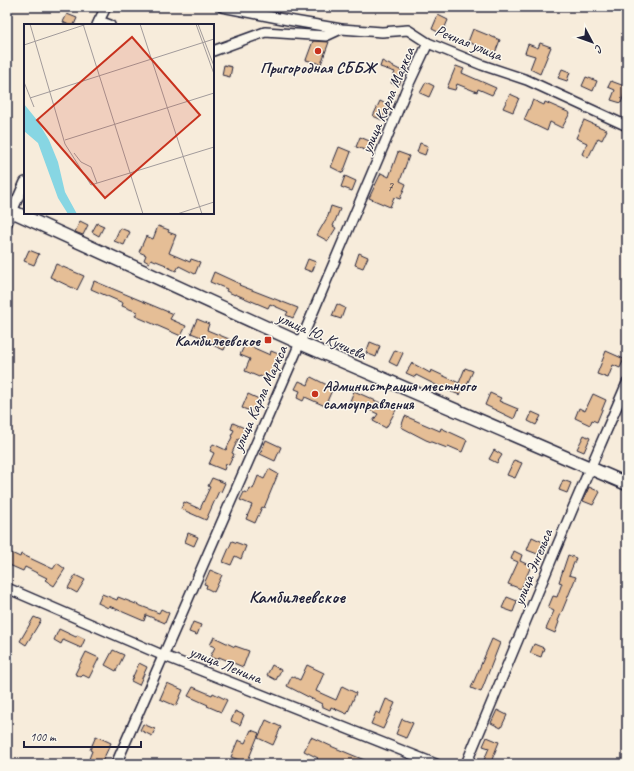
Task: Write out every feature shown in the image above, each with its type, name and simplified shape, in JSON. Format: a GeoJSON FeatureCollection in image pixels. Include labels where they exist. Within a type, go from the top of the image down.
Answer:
{"type":"FeatureCollection","features":[{"type":"Feature","properties":{"kind":"street"},"geometry":{"type":"LineString","coordinates":[[98,23],[106,7]]}},
{"type":"Feature","properties":{"kind":"street","name":"Речная улица"},"geometry":{"type":"LineString","coordinates":[[222,7],[341,29],[382,32],[408,30],[428,43],[482,65],[526,80],[627,126]]}},
{"type":"Feature","properties":{"kind":"street"},"geometry":{"type":"LineString","coordinates":[[214,51],[265,32],[326,36],[341,29]]}},
{"type":"Feature","properties":{"kind":"street","name":"улица Карла Маркса"},"geometry":{"type":"LineString","coordinates":[[116,764],[162,655],[300,343],[406,90],[428,43]]}},
{"type":"Feature","properties":{"kind":"street"},"geometry":{"type":"LineString","coordinates":[[7,223],[10,210],[24,184]]}},
{"type":"Feature","properties":{"kind":"street","name":"улица Ю. Кучиева"},"geometry":{"type":"LineString","coordinates":[[10,210],[300,343],[627,484]]}},
{"type":"Feature","properties":{"kind":"street","name":"улица Энгельса"},"geometry":{"type":"LineString","coordinates":[[466,764],[627,382]]}},
{"type":"Feature","properties":{"kind":"street","name":"улица Ленина"},"geometry":{"type":"LineString","coordinates":[[7,588],[162,655],[436,764]]}},
{"type":"Feature","properties":{"kind":"building"},"geometry":{"type":"Polygon","coordinates":[[[67,14],[77,18],[74,24],[67,24],[63,22],[67,14]]]}},
{"type":"Feature","properties":{"kind":"building"},"geometry":{"type":"Polygon","coordinates":[[[438,15],[448,20],[442,34],[432,29],[438,15]]]}},
{"type":"Feature","properties":{"kind":"building"},"geometry":{"type":"Polygon","coordinates":[[[473,29],[500,40],[495,53],[468,42],[473,29]]]}},
{"type":"Feature","properties":{"kind":"building","name":"Пригородная СББЖ"},"geometry":{"type":"Polygon","coordinates":[[[313,41],[329,42],[321,64],[306,60],[313,41]]]}},
{"type":"Feature","properties":{"kind":"building"},"geometry":{"type":"Polygon","coordinates":[[[540,43],[551,47],[540,74],[530,69],[535,56],[525,53],[528,44],[538,48],[540,43]]]}},
{"type":"Feature","properties":{"kind":"building"},"geometry":{"type":"Polygon","coordinates":[[[382,61],[404,72],[399,85],[391,83],[395,72],[380,67],[382,61]]]}},
{"type":"Feature","properties":{"kind":"building"},"geometry":{"type":"Polygon","coordinates":[[[224,65],[232,67],[230,77],[222,75],[224,65]]]}},
{"type":"Feature","properties":{"kind":"building"},"geometry":{"type":"Polygon","coordinates":[[[456,66],[464,69],[462,73],[496,88],[492,95],[478,89],[477,92],[457,84],[455,90],[447,88],[456,66]]]}},
{"type":"Feature","properties":{"kind":"building"},"geometry":{"type":"Polygon","coordinates":[[[562,69],[570,72],[567,81],[558,78],[562,69]]]}},
{"type":"Feature","properties":{"kind":"building"},"geometry":{"type":"Polygon","coordinates":[[[586,77],[597,81],[593,91],[582,86],[586,77]]]}},
{"type":"Feature","properties":{"kind":"building"},"geometry":{"type":"Polygon","coordinates":[[[611,81],[627,87],[621,103],[611,100],[615,90],[608,87],[611,81]]]}},
{"type":"Feature","properties":{"kind":"building"},"geometry":{"type":"Polygon","coordinates":[[[426,82],[434,86],[429,97],[420,93],[426,82]]]}},
{"type":"Feature","properties":{"kind":"building"},"geometry":{"type":"Polygon","coordinates":[[[510,94],[519,98],[513,112],[503,108],[510,94]]]}},
{"type":"Feature","properties":{"kind":"building"},"geometry":{"type":"Polygon","coordinates":[[[533,100],[544,105],[545,102],[570,113],[562,128],[550,122],[547,131],[524,120],[533,100]]]}},
{"type":"Feature","properties":{"kind":"building"},"geometry":{"type":"Polygon","coordinates":[[[380,101],[388,105],[382,120],[373,116],[380,101]]]}},
{"type":"Feature","properties":{"kind":"building"},"geometry":{"type":"Polygon","coordinates":[[[584,120],[607,130],[602,140],[598,138],[588,158],[582,154],[587,143],[576,138],[584,120]]]}},
{"type":"Feature","properties":{"kind":"building"},"geometry":{"type":"Polygon","coordinates":[[[360,137],[374,143],[371,152],[356,147],[360,137]]]}},
{"type":"Feature","properties":{"kind":"building"},"geometry":{"type":"Polygon","coordinates":[[[420,143],[428,146],[425,155],[417,152],[420,143]]]}},
{"type":"Feature","properties":{"kind":"building"},"geometry":{"type":"Polygon","coordinates":[[[339,147],[351,152],[343,173],[331,167],[339,147]]]}},
{"type":"Feature","properties":{"kind":"building"},"geometry":{"type":"Polygon","coordinates":[[[398,152],[409,156],[400,181],[406,184],[400,199],[394,197],[390,207],[369,198],[381,173],[389,177],[398,152]]]}},
{"type":"Feature","properties":{"kind":"building"},"geometry":{"type":"Polygon","coordinates":[[[345,176],[356,181],[352,191],[341,187],[345,176]]]}},
{"type":"Feature","properties":{"kind":"building"},"geometry":{"type":"Polygon","coordinates":[[[331,206],[340,209],[333,226],[336,228],[328,241],[317,235],[328,216],[331,206]]]}},
{"type":"Feature","properties":{"kind":"building"},"geometry":{"type":"Polygon","coordinates":[[[80,221],[88,225],[83,235],[75,232],[80,221]]]}},
{"type":"Feature","properties":{"kind":"building"},"geometry":{"type":"Polygon","coordinates":[[[97,223],[104,226],[99,236],[92,232],[97,223]]]}},
{"type":"Feature","properties":{"kind":"building"},"geometry":{"type":"Polygon","coordinates":[[[158,226],[169,230],[168,232],[176,235],[169,253],[190,262],[191,259],[200,262],[195,274],[179,266],[176,271],[151,259],[149,263],[144,260],[146,255],[139,252],[146,236],[153,239],[158,226]]]}},
{"type":"Feature","properties":{"kind":"building"},"geometry":{"type":"Polygon","coordinates":[[[120,228],[130,232],[124,245],[114,241],[120,228]]]}},
{"type":"Feature","properties":{"kind":"building"},"geometry":{"type":"Polygon","coordinates":[[[29,250],[39,254],[34,265],[24,261],[29,250]]]}},
{"type":"Feature","properties":{"kind":"building"},"geometry":{"type":"Polygon","coordinates":[[[359,253],[368,257],[363,268],[355,265],[359,253]]]}},
{"type":"Feature","properties":{"kind":"building"},"geometry":{"type":"Polygon","coordinates":[[[308,259],[316,262],[312,272],[304,269],[308,259]]]}},
{"type":"Feature","properties":{"kind":"building"},"geometry":{"type":"Polygon","coordinates":[[[56,264],[84,276],[77,290],[50,277],[56,264]]]}},
{"type":"Feature","properties":{"kind":"building"},"geometry":{"type":"Polygon","coordinates":[[[214,272],[240,284],[239,285],[298,308],[293,318],[286,315],[288,312],[270,304],[268,308],[226,291],[227,289],[210,282],[214,272]]]}},
{"type":"Feature","properties":{"kind":"building"},"geometry":{"type":"Polygon","coordinates":[[[94,281],[173,314],[170,319],[186,326],[181,336],[135,316],[137,312],[122,306],[123,303],[91,289],[94,281]]]}},
{"type":"Feature","properties":{"kind":"building"},"geometry":{"type":"Polygon","coordinates":[[[337,304],[345,308],[341,319],[332,316],[337,304]]]}},
{"type":"Feature","properties":{"kind":"building"},"geometry":{"type":"Polygon","coordinates":[[[197,319],[209,324],[207,330],[229,339],[224,350],[210,344],[211,341],[191,333],[197,319]]]}},
{"type":"Feature","properties":{"kind":"building"},"geometry":{"type":"Polygon","coordinates":[[[370,342],[380,346],[376,357],[366,353],[370,342]]]}},
{"type":"Feature","properties":{"kind":"building"},"geometry":{"type":"Polygon","coordinates":[[[245,344],[270,355],[271,351],[281,355],[270,380],[245,371],[250,359],[240,355],[245,344]]]}},
{"type":"Feature","properties":{"kind":"building"},"geometry":{"type":"Polygon","coordinates":[[[395,350],[403,353],[397,366],[389,362],[395,350]]]}},
{"type":"Feature","properties":{"kind":"building"},"geometry":{"type":"Polygon","coordinates":[[[606,351],[624,359],[620,368],[613,365],[608,378],[597,374],[606,351]]]}},
{"type":"Feature","properties":{"kind":"building"},"geometry":{"type":"Polygon","coordinates":[[[412,363],[430,373],[431,370],[459,383],[465,368],[473,371],[464,391],[462,390],[460,395],[416,375],[415,377],[406,373],[412,363]]]}},
{"type":"Feature","properties":{"kind":"building","name":"Администрация местного самоуправления"},"geometry":{"type":"Polygon","coordinates":[[[311,377],[333,388],[325,406],[305,397],[303,401],[297,398],[300,391],[295,389],[299,381],[308,385],[311,377]]]}},
{"type":"Feature","properties":{"kind":"building"},"geometry":{"type":"Polygon","coordinates":[[[354,391],[396,410],[386,428],[373,421],[378,414],[350,401],[354,391]]]}},
{"type":"Feature","properties":{"kind":"building"},"geometry":{"type":"Polygon","coordinates":[[[490,393],[501,398],[499,401],[518,409],[514,419],[485,405],[490,393]]]}},
{"type":"Feature","properties":{"kind":"building"},"geometry":{"type":"Polygon","coordinates":[[[248,394],[261,400],[256,413],[242,408],[248,394]]]}},
{"type":"Feature","properties":{"kind":"building"},"geometry":{"type":"Polygon","coordinates":[[[593,394],[606,400],[597,422],[592,420],[590,425],[575,418],[579,408],[585,411],[593,394]]]}},
{"type":"Feature","properties":{"kind":"building"},"geometry":{"type":"Polygon","coordinates":[[[532,412],[541,416],[536,425],[528,421],[532,412]]]}},
{"type":"Feature","properties":{"kind":"building"},"geometry":{"type":"Polygon","coordinates":[[[405,416],[440,431],[441,428],[467,440],[462,452],[448,446],[447,448],[426,440],[401,427],[405,416]]]}},
{"type":"Feature","properties":{"kind":"building"},"geometry":{"type":"Polygon","coordinates":[[[233,423],[249,430],[246,436],[243,434],[241,440],[238,439],[232,453],[234,454],[229,465],[226,464],[224,470],[209,464],[214,453],[210,451],[213,444],[226,450],[234,430],[231,429],[233,423]]]}},
{"type":"Feature","properties":{"kind":"building"},"geometry":{"type":"Polygon","coordinates":[[[584,435],[590,438],[584,452],[577,449],[584,435]]]}},
{"type":"Feature","properties":{"kind":"building"},"geometry":{"type":"Polygon","coordinates":[[[266,440],[281,447],[275,461],[260,454],[266,440]]]}},
{"type":"Feature","properties":{"kind":"building"},"geometry":{"type":"Polygon","coordinates":[[[494,450],[502,455],[497,463],[489,459],[494,450]]]}},
{"type":"Feature","properties":{"kind":"building"},"geometry":{"type":"Polygon","coordinates":[[[514,460],[522,463],[515,478],[507,475],[514,460]]]}},
{"type":"Feature","properties":{"kind":"building"},"geometry":{"type":"Polygon","coordinates":[[[269,469],[278,474],[264,508],[262,507],[255,523],[246,519],[252,505],[240,500],[244,492],[248,493],[250,488],[253,489],[258,476],[264,479],[269,469]]]}},
{"type":"Feature","properties":{"kind":"building"},"geometry":{"type":"Polygon","coordinates":[[[212,478],[225,483],[221,492],[219,491],[206,520],[181,509],[184,502],[200,509],[210,487],[208,486],[212,478]]]}},
{"type":"Feature","properties":{"kind":"building"},"geometry":{"type":"Polygon","coordinates":[[[563,480],[571,483],[567,493],[559,490],[563,480]]]}},
{"type":"Feature","properties":{"kind":"building"},"geometry":{"type":"Polygon","coordinates":[[[589,487],[600,492],[593,505],[583,501],[589,487]]]}},
{"type":"Feature","properties":{"kind":"building"},"geometry":{"type":"Polygon","coordinates":[[[188,533],[198,537],[194,546],[185,542],[188,533]]]}},
{"type":"Feature","properties":{"kind":"building"},"geometry":{"type":"Polygon","coordinates":[[[532,537],[545,543],[540,555],[527,550],[532,537]]]}},
{"type":"Feature","properties":{"kind":"building"},"geometry":{"type":"Polygon","coordinates":[[[232,541],[246,546],[241,559],[235,556],[231,565],[223,562],[232,541]]]}},
{"type":"Feature","properties":{"kind":"building"},"geometry":{"type":"Polygon","coordinates":[[[7,551],[20,557],[21,554],[53,569],[57,563],[65,569],[54,586],[45,580],[47,578],[25,567],[23,571],[7,564],[7,551]]]}},
{"type":"Feature","properties":{"kind":"building"},"geometry":{"type":"Polygon","coordinates":[[[514,551],[522,555],[520,561],[531,566],[521,589],[508,584],[518,562],[511,559],[514,551]]]}},
{"type":"Feature","properties":{"kind":"building"},"geometry":{"type":"Polygon","coordinates":[[[568,555],[576,558],[569,575],[576,577],[558,621],[559,622],[555,633],[546,629],[554,611],[548,608],[553,596],[557,597],[562,583],[559,582],[568,555]]]}},
{"type":"Feature","properties":{"kind":"building"},"geometry":{"type":"Polygon","coordinates":[[[210,570],[222,575],[214,592],[206,588],[207,585],[204,584],[210,570]]]}},
{"type":"Feature","properties":{"kind":"building"},"geometry":{"type":"Polygon","coordinates":[[[75,575],[85,580],[77,593],[68,588],[75,575]]]}},
{"type":"Feature","properties":{"kind":"building"},"geometry":{"type":"Polygon","coordinates":[[[102,594],[117,600],[118,597],[159,613],[161,609],[169,613],[165,623],[146,615],[144,621],[109,606],[108,608],[98,603],[102,594]]]}},
{"type":"Feature","properties":{"kind":"building"},"geometry":{"type":"Polygon","coordinates":[[[507,597],[517,601],[513,612],[502,608],[507,597]]]}},
{"type":"Feature","properties":{"kind":"building"},"geometry":{"type":"Polygon","coordinates":[[[34,617],[41,620],[26,645],[20,641],[34,617]]]}},
{"type":"Feature","properties":{"kind":"building"},"geometry":{"type":"Polygon","coordinates":[[[193,622],[201,625],[197,635],[189,632],[193,622]]]}},
{"type":"Feature","properties":{"kind":"building"},"geometry":{"type":"Polygon","coordinates":[[[59,629],[76,637],[77,635],[85,639],[81,648],[63,640],[61,644],[54,640],[59,629]]]}},
{"type":"Feature","properties":{"kind":"building"},"geometry":{"type":"Polygon","coordinates":[[[214,637],[235,647],[249,651],[243,667],[219,657],[218,660],[210,657],[215,647],[210,645],[214,637]]]}},
{"type":"Feature","properties":{"kind":"building"},"geometry":{"type":"Polygon","coordinates":[[[492,639],[500,643],[481,692],[471,688],[492,639]]]}},
{"type":"Feature","properties":{"kind":"building"},"geometry":{"type":"Polygon","coordinates":[[[534,644],[544,648],[541,657],[530,653],[534,644]]]}},
{"type":"Feature","properties":{"kind":"building"},"geometry":{"type":"Polygon","coordinates":[[[113,650],[124,655],[116,671],[105,665],[113,650]]]}},
{"type":"Feature","properties":{"kind":"building"},"geometry":{"type":"Polygon","coordinates":[[[86,652],[99,658],[89,678],[83,675],[81,677],[75,674],[86,652]]]}},
{"type":"Feature","properties":{"kind":"building"},"geometry":{"type":"Polygon","coordinates":[[[139,663],[147,667],[139,685],[131,681],[139,663]]]}},
{"type":"Feature","properties":{"kind":"building"},"geometry":{"type":"Polygon","coordinates":[[[272,665],[281,670],[276,680],[267,675],[272,665]]]}},
{"type":"Feature","properties":{"kind":"building"},"geometry":{"type":"Polygon","coordinates":[[[307,665],[324,673],[316,691],[336,700],[342,686],[356,693],[347,714],[331,707],[330,710],[321,706],[322,704],[287,686],[292,676],[300,680],[307,665]]]}},
{"type":"Feature","properties":{"kind":"building"},"geometry":{"type":"Polygon","coordinates":[[[167,683],[183,690],[176,706],[160,699],[167,683]]]}},
{"type":"Feature","properties":{"kind":"building"},"geometry":{"type":"Polygon","coordinates":[[[193,687],[212,695],[213,693],[227,700],[221,712],[188,696],[193,687]]]}},
{"type":"Feature","properties":{"kind":"building"},"geometry":{"type":"Polygon","coordinates":[[[386,699],[395,703],[383,729],[371,724],[376,712],[380,714],[386,699]]]}},
{"type":"Feature","properties":{"kind":"building"},"geometry":{"type":"Polygon","coordinates":[[[497,710],[507,715],[501,728],[491,723],[497,710]]]}},
{"type":"Feature","properties":{"kind":"building"},"geometry":{"type":"Polygon","coordinates":[[[235,711],[244,715],[240,725],[231,721],[235,711]]]}},
{"type":"Feature","properties":{"kind":"building"},"geometry":{"type":"Polygon","coordinates":[[[402,719],[413,723],[406,738],[396,734],[402,719]]]}},
{"type":"Feature","properties":{"kind":"building"},"geometry":{"type":"Polygon","coordinates":[[[266,720],[281,727],[273,745],[258,738],[266,720]]]}},
{"type":"Feature","properties":{"kind":"building"},"geometry":{"type":"Polygon","coordinates":[[[143,724],[155,729],[152,736],[140,730],[143,724]]]}},
{"type":"Feature","properties":{"kind":"building"},"geometry":{"type":"Polygon","coordinates":[[[251,730],[259,733],[247,763],[231,757],[238,740],[245,743],[251,730]]]}},
{"type":"Feature","properties":{"kind":"building"},"geometry":{"type":"Polygon","coordinates":[[[96,736],[111,743],[101,764],[87,764],[92,751],[90,750],[96,736]]]}},
{"type":"Feature","properties":{"kind":"building"},"geometry":{"type":"Polygon","coordinates":[[[311,737],[374,764],[319,764],[315,762],[318,758],[304,751],[311,737]]]}},
{"type":"Feature","properties":{"kind":"building"},"geometry":{"type":"Polygon","coordinates":[[[487,737],[499,742],[491,762],[484,760],[489,748],[483,746],[487,737]]]}},
{"type":"Feature","properties":{"kind":"place","name":"Пригородная СББЖ"},"geometry":{"type":"Point","coordinates":[318,51]}},
{"type":"Feature","properties":{"kind":"place","name":"Камбилеевское"},"geometry":{"type":"Point","coordinates":[268,340]}},
{"type":"Feature","properties":{"kind":"place","name":"Администрация местного самоуправления"},"geometry":{"type":"Point","coordinates":[315,394]}},
{"type":"Feature","properties":{"kind":"district","name":"Камбилеевское"},"geometry":{"type":"Point","coordinates":[297,597]}}]}
